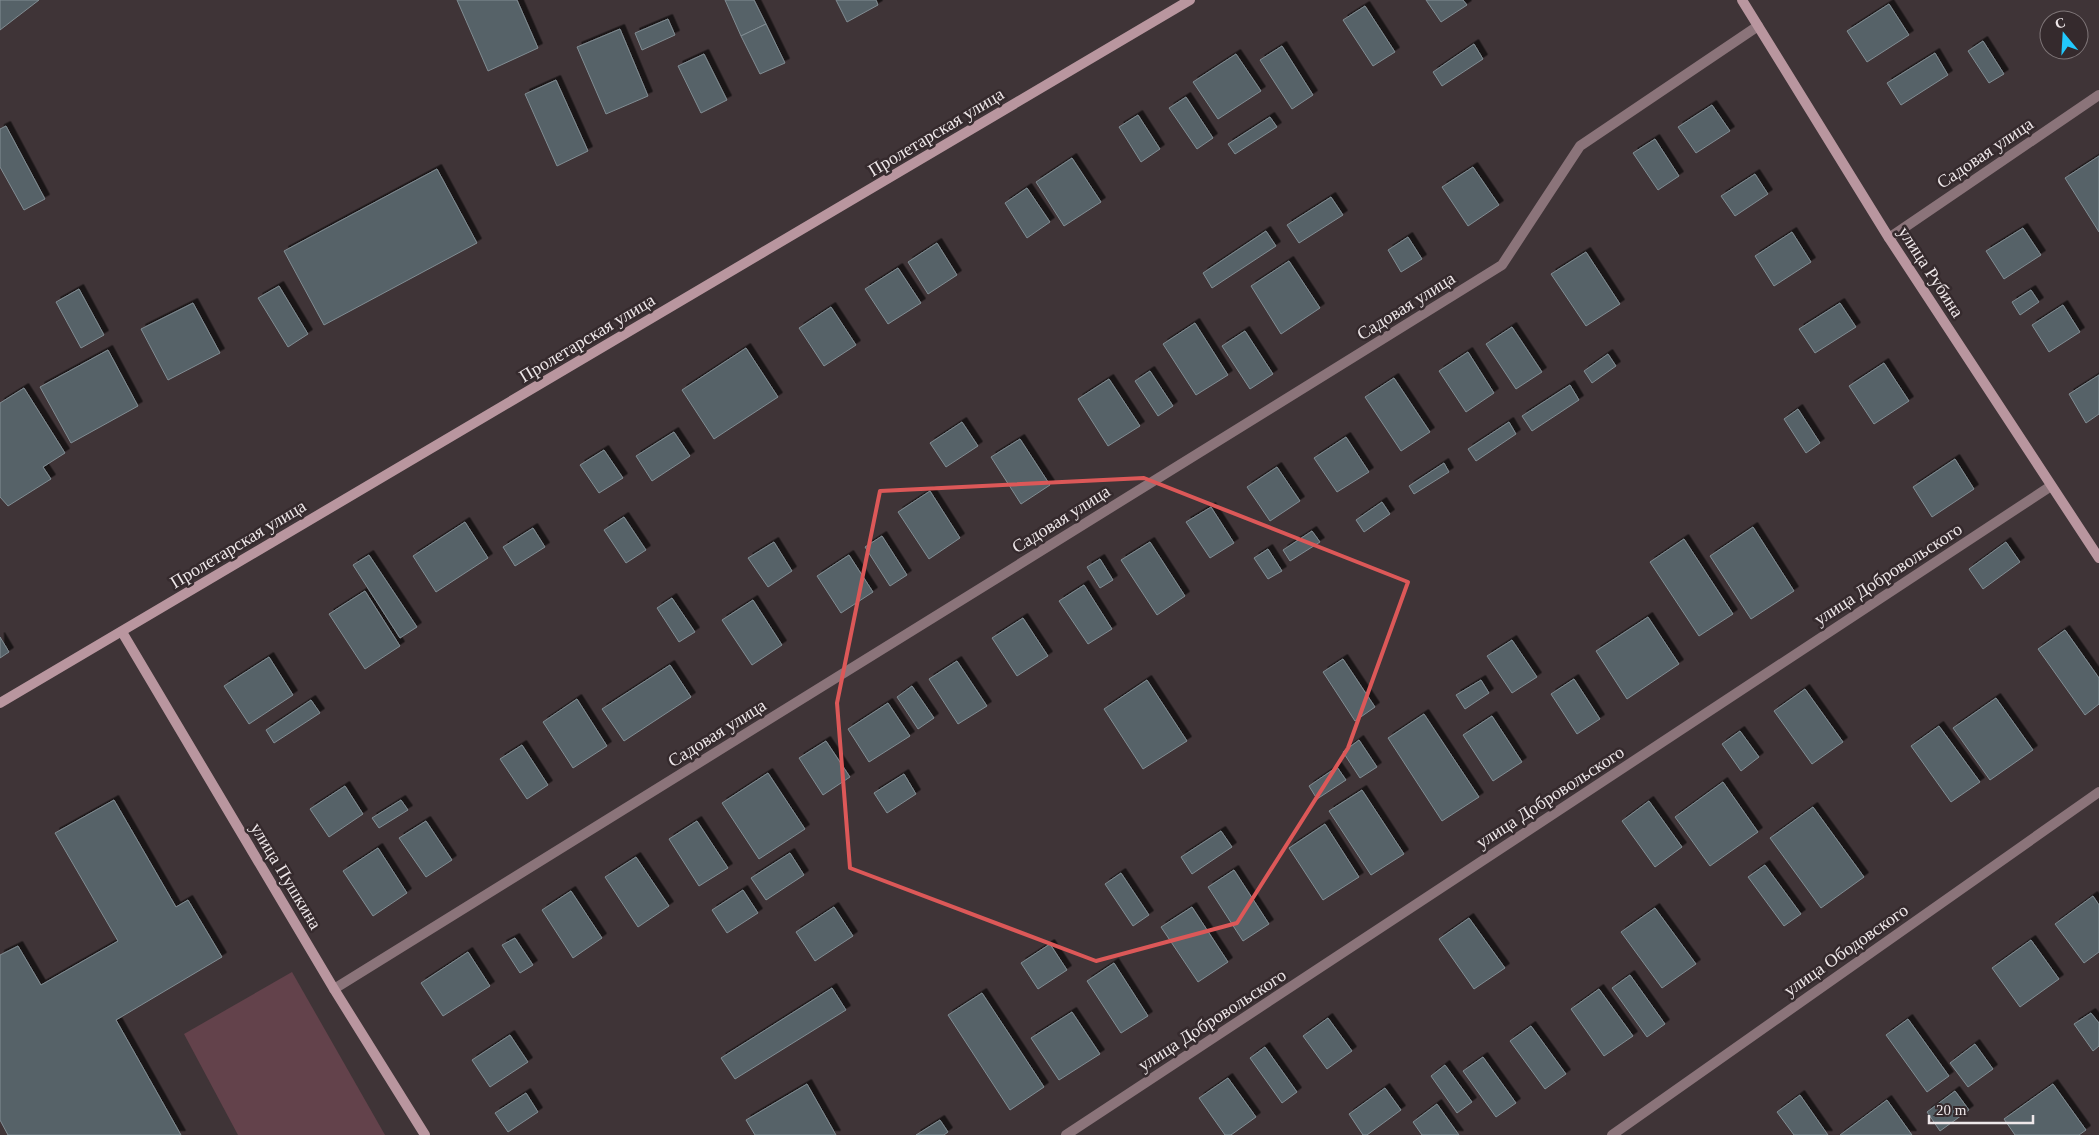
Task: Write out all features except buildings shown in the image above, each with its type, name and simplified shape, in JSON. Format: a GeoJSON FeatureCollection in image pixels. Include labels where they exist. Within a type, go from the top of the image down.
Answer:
{"type":"FeatureCollection","features":[{"type":"Feature","properties":{"kind":"street","name":"Пролетарская улица"},"geometry":{"type":"LineString","coordinates":[[0,703],[1190,0]]}},
{"type":"Feature","properties":{"kind":"street","name":"улица Рубина"},"geometry":{"type":"LineString","coordinates":[[1742,0],[1889,238],[2099,558]]}},
{"type":"Feature","properties":{"kind":"street","name":"Садовая улица"},"geometry":{"type":"LineString","coordinates":[[334,989],[1502,266],[1580,146],[1758,26]]}},
{"type":"Feature","properties":{"kind":"street","name":"Садовая улица"},"geometry":{"type":"LineString","coordinates":[[1889,238],[2099,95]]}},
{"type":"Feature","properties":{"kind":"street","name":"улица Добровольского"},"geometry":{"type":"LineString","coordinates":[[1066,1135],[2052,486]]}},
{"type":"Feature","properties":{"kind":"street","name":"улица Пушкина"},"geometry":{"type":"LineString","coordinates":[[122,632],[334,989],[425,1135]]}},
{"type":"Feature","properties":{"kind":"street","name":"улица Ободовского"},"geometry":{"type":"LineString","coordinates":[[1612,1135],[2099,792]]}},
{"type":"Feature","properties":{"kind":"highlighted area"},"geometry":{"type":"Polygon","coordinates":[[[1144,478],[1408,582],[1348,748],[1237,923],[1096,961],[850,868],[837,703],[880,491],[1144,478]]]}},
{"type":"Feature","properties":{"kind":"shaded area"},"geometry":{"type":"Polygon","coordinates":[[[292,972],[385,1135],[238,1135],[184,1034],[292,972]]]}}]}
